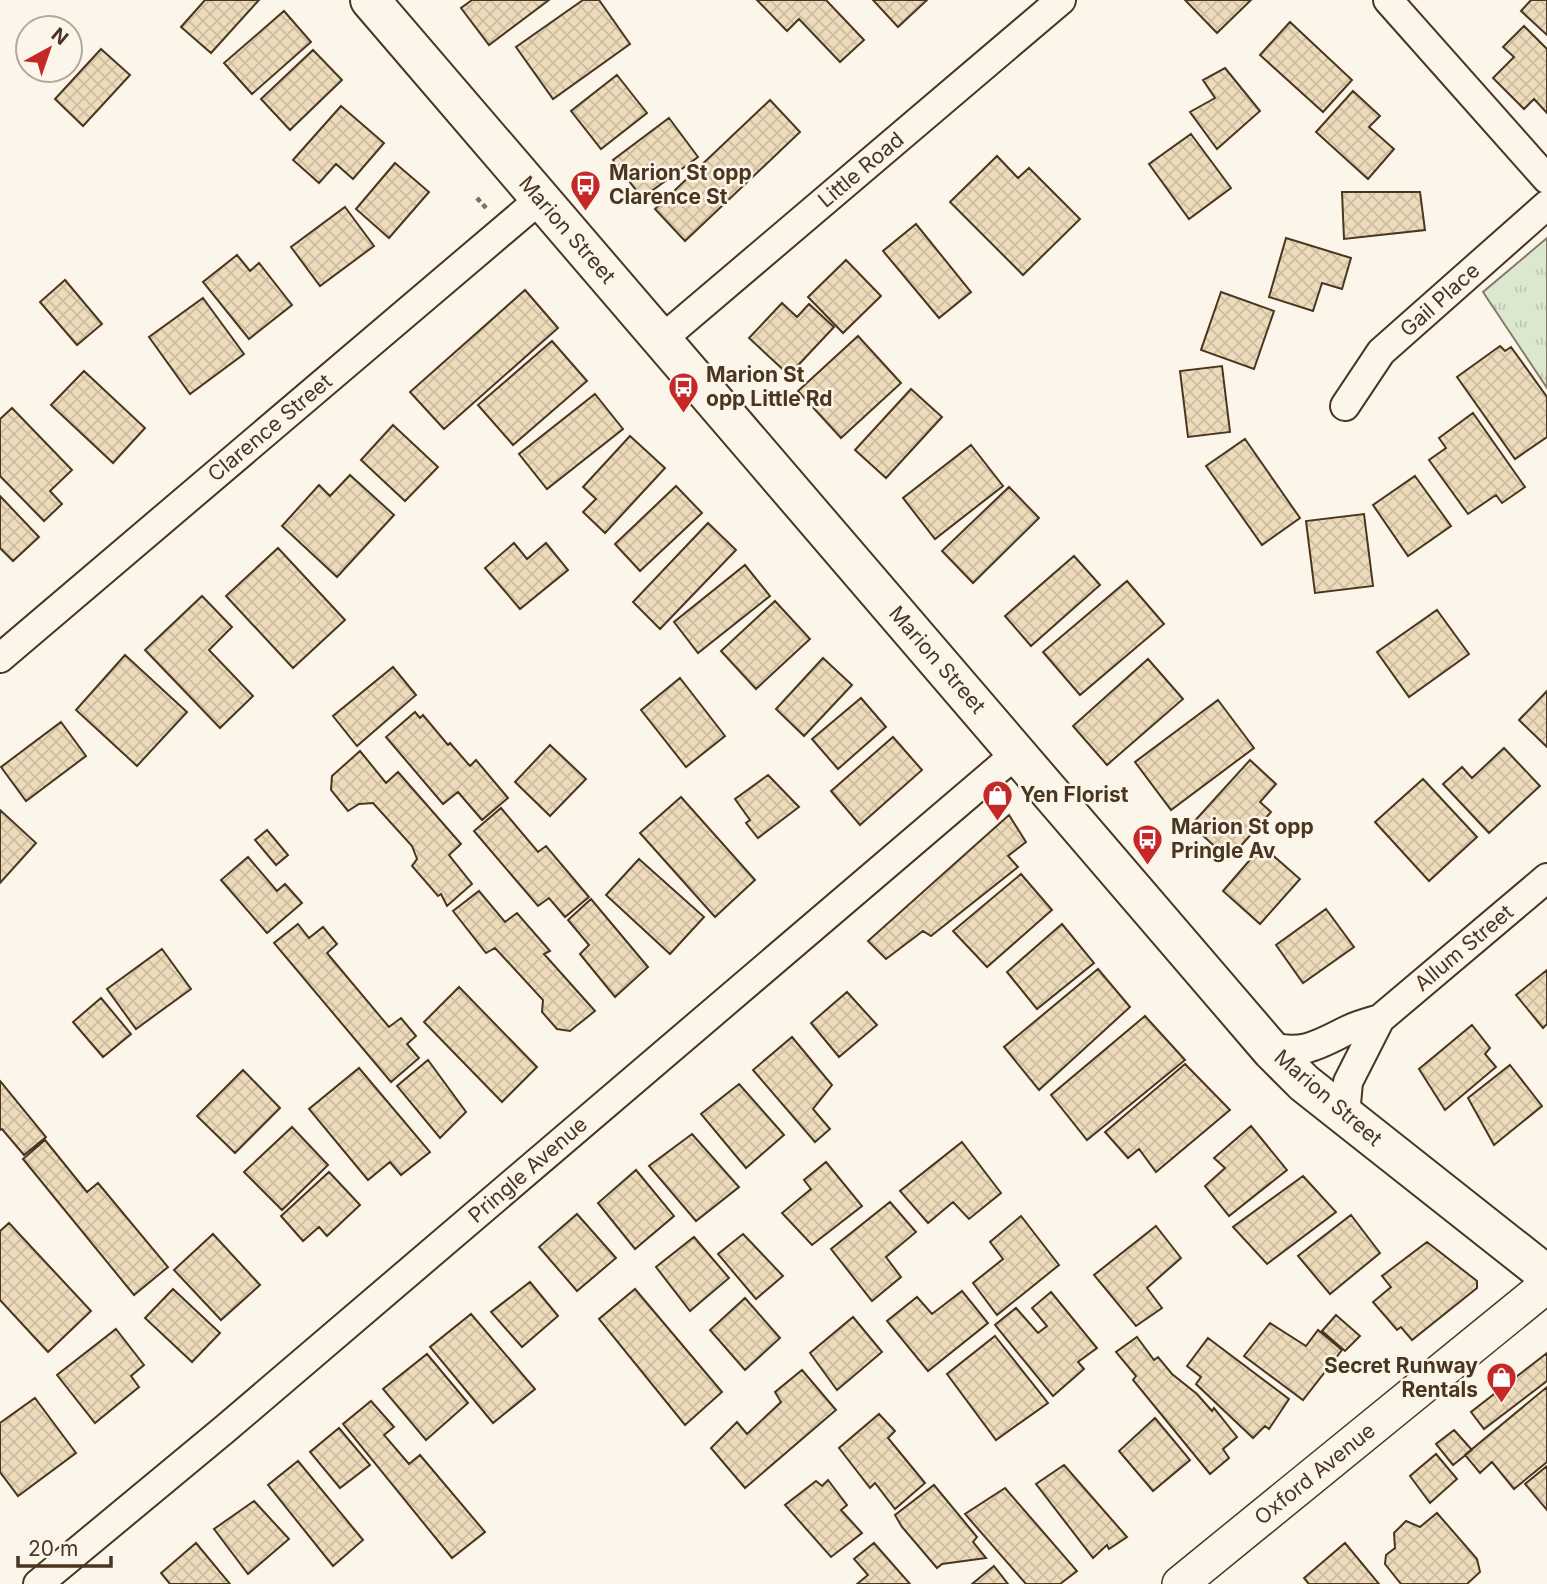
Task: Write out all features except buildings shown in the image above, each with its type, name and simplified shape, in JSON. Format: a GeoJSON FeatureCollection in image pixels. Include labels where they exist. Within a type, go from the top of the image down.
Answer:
{"type":"FeatureCollection","features":[{"type":"Feature","properties":{"kind":"main road","name":"Marion Street"},"geometry":{"type":"LineString","coordinates":[[369,0],[1269,1047],[1304,1083],[1547,1275]]}},
{"type":"Feature","properties":{"kind":"street","name":"Little Road"},"geometry":{"type":"LineString","coordinates":[[661,340],[1061,0]]}},
{"type":"Feature","properties":{"kind":"street"},"geometry":{"type":"LineString","coordinates":[[1388,0],[1547,179]]}},
{"type":"Feature","properties":{"kind":"street","name":"Clarence Street"},"geometry":{"type":"LineString","coordinates":[[0,658],[540,199]]}},
{"type":"Feature","properties":{"kind":"street","name":"Gail Place"},"geometry":{"type":"LineString","coordinates":[[1345,406],[1381,352],[1547,205]]}},
{"type":"Feature","properties":{"kind":"street","name":"Pringle Avenue"},"geometry":{"type":"LineString","coordinates":[[38,1584],[225,1429],[1017,754]]}},
{"type":"Feature","properties":{"kind":"street","name":"Allum Street"},"geometry":{"type":"LineString","coordinates":[[1350,1120],[1346,1104],[1348,1082],[1380,1019],[1547,878]]}},
{"type":"Feature","properties":{"kind":"street","name":"Allum Street"},"geometry":{"type":"LineString","coordinates":[[1269,1047],[1288,1051],[1311,1049],[1350,1028],[1380,1019]]}},
{"type":"Feature","properties":{"kind":"street","name":"Oxford Avenue"},"geometry":{"type":"LineString","coordinates":[[1180,1584],[1547,1285]]}},
{"type":"Feature","properties":{"kind":"path"},"geometry":{"type":"LineString","coordinates":[[477,198],[488,209]]}},
{"type":"Feature","properties":{"kind":"green space"},"geometry":{"type":"Polygon","coordinates":[[[1547,238],[1547,388],[1483,292],[1547,238]]]}},
{"type":"Feature","properties":{"kind":"place","name":"Marion St opp Clarence St"},"geometry":{"type":"Point","coordinates":[586,212]}},
{"type":"Feature","properties":{"kind":"place","name":"Marion St opp Little Rd"},"geometry":{"type":"Point","coordinates":[683,414]}},
{"type":"Feature","properties":{"kind":"place","name":"Yen Florist"},"geometry":{"type":"Point","coordinates":[997,822]}},
{"type":"Feature","properties":{"kind":"place","name":"Marion St opp Pringle Av"},"geometry":{"type":"Point","coordinates":[1148,866]}},
{"type":"Feature","properties":{"kind":"place","name":"Secret Runway Rentals"},"geometry":{"type":"Point","coordinates":[1501,1405]}}]}
